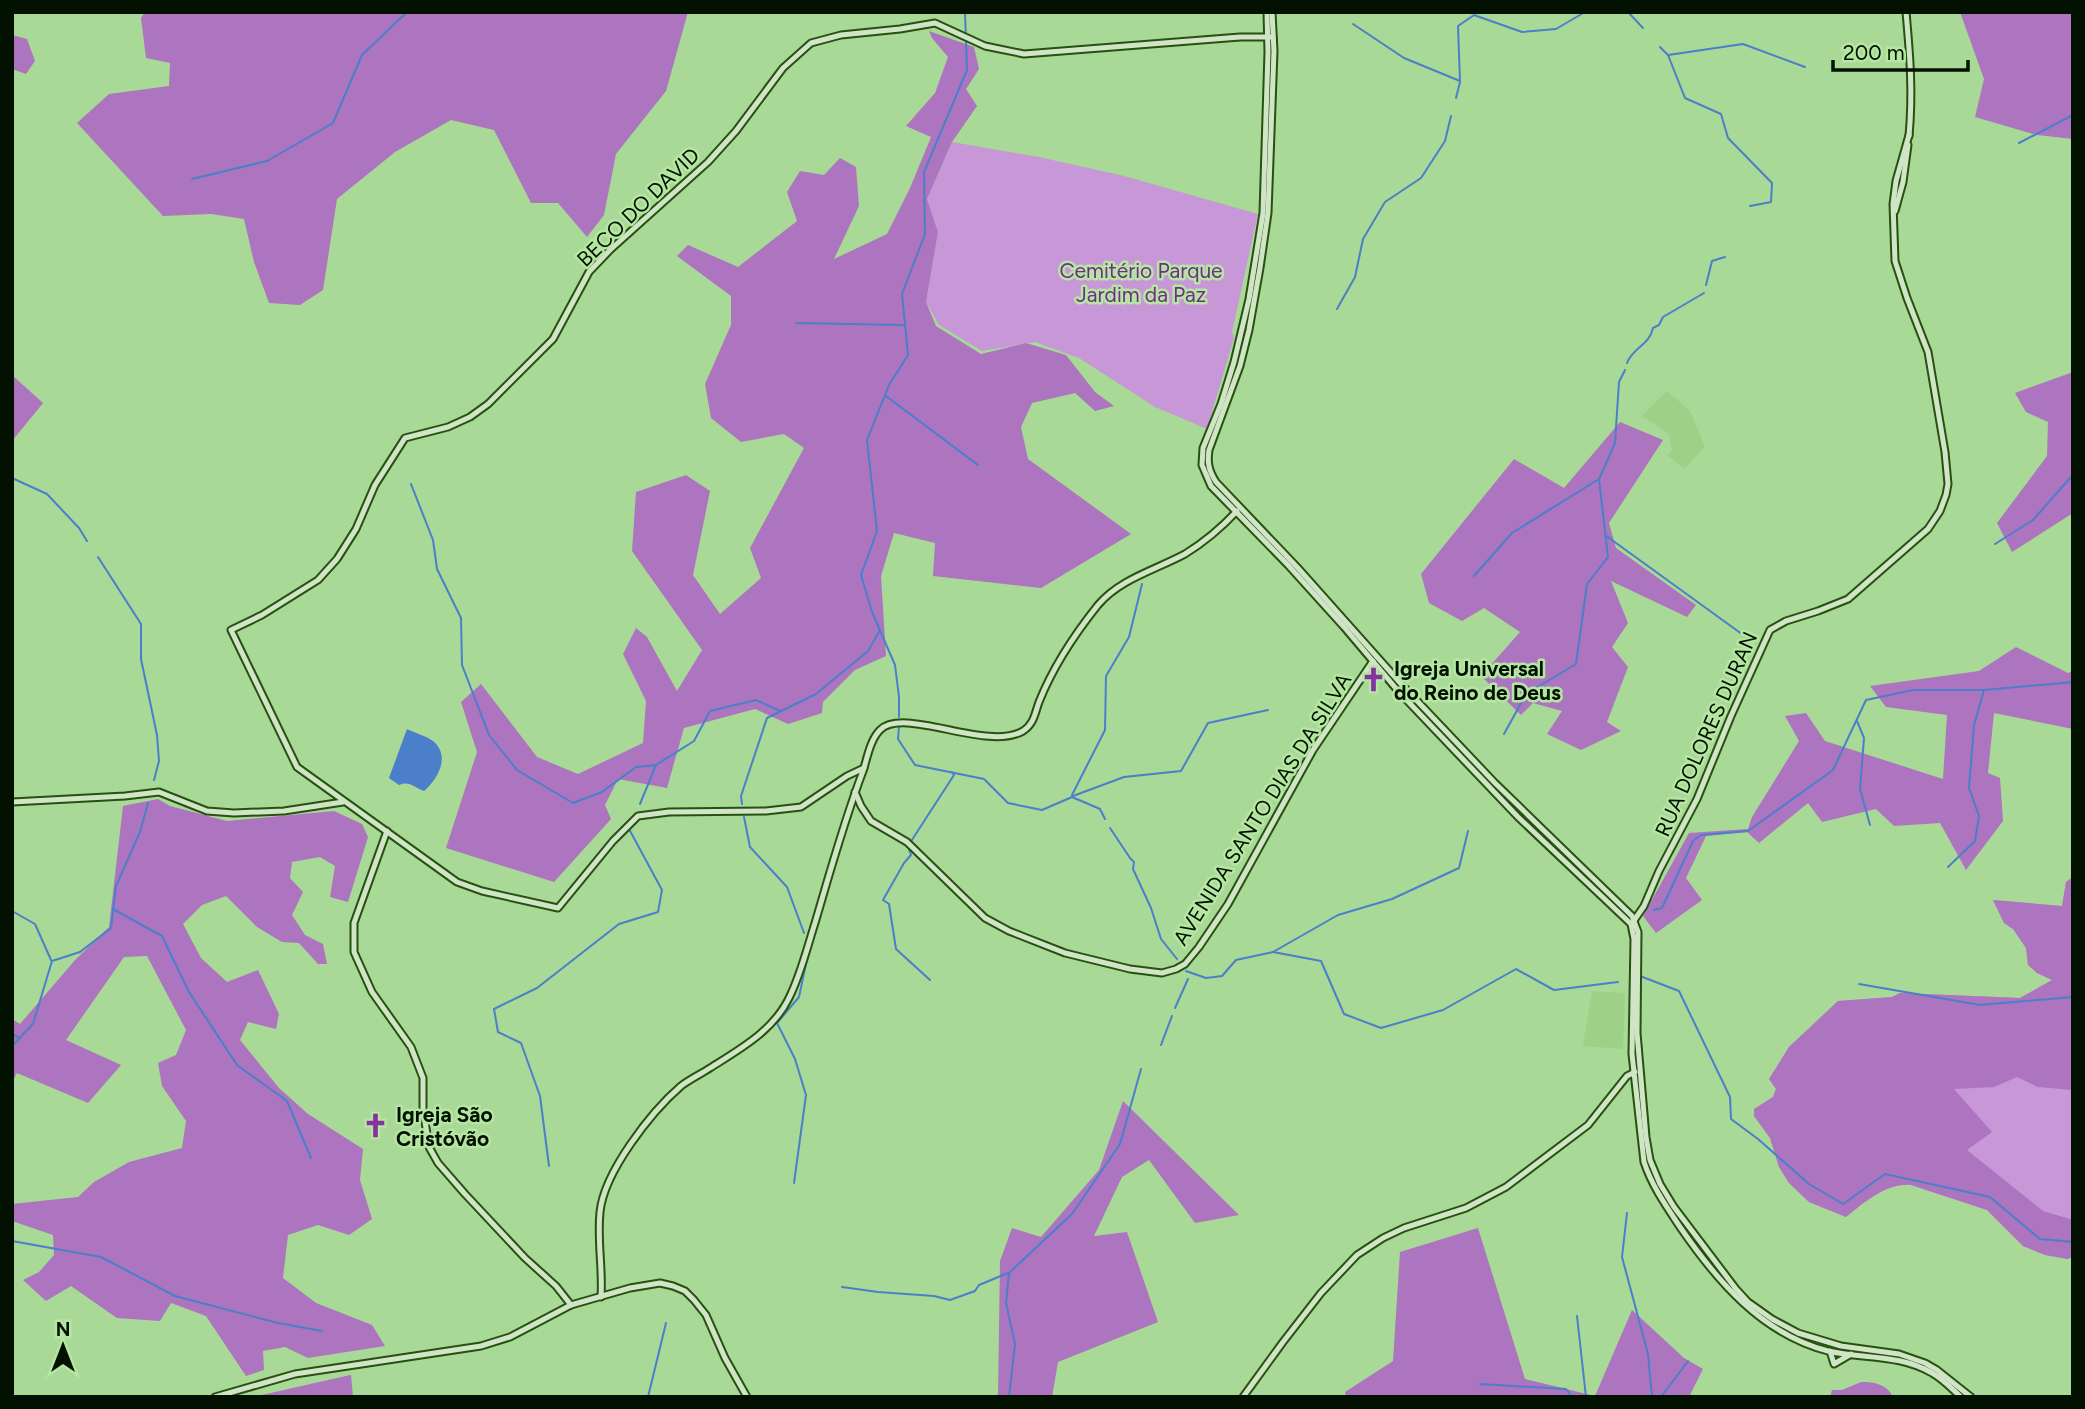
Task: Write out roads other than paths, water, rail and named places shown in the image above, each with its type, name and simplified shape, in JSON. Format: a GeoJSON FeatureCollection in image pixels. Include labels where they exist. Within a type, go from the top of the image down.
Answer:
{"type":"FeatureCollection","features":[{"type":"Feature","properties":{"kind":"main road"},"geometry":{"type":"LineString","coordinates":[[1269,12],[1271,37],[1268,213],[1249,330],[1240,366],[1211,443],[1209,468],[1216,482],[1238,510],[1532,831],[1633,922]]}},
{"type":"Feature","properties":{"kind":"main road","name":"RUA DOLORES DURAN"},"geometry":{"type":"LineString","coordinates":[[1633,922],[1644,906],[1697,799],[1770,630],[1786,621],[1848,599],[1928,529],[1940,511],[1948,484],[1933,378],[1925,342],[1898,272],[1893,228],[1893,204],[1901,181],[1912,103],[1906,12]]}},
{"type":"Feature","properties":{"kind":"main road","name":"BECO DO DAVID"},"geometry":{"type":"LineString","coordinates":[[864,768],[847,776],[801,807],[766,811],[669,812],[638,816],[613,841],[558,908],[491,894],[457,882],[294,764],[231,630],[262,615],[318,580],[337,559],[356,529],[375,485],[405,438],[470,417],[488,404],[553,340],[589,272],[708,162],[736,131],[783,68],[810,44],[841,35],[935,23],[985,46],[1024,54],[1240,37],[1271,37]]}},
{"type":"Feature","properties":{"kind":"main road"},"geometry":{"type":"LineString","coordinates":[[1238,510],[1211,486],[1201,458],[1231,373],[1249,299],[1263,213],[1271,37]]}},
{"type":"Feature","properties":{"kind":"main road"},"geometry":{"type":"LineString","coordinates":[[1241,327],[1249,330]]}},
{"type":"Feature","properties":{"kind":"main road"},"geometry":{"type":"LineString","coordinates":[[1239,338],[1246,340]]}},
{"type":"Feature","properties":{"kind":"main road"},"geometry":{"type":"LineString","coordinates":[[601,1297],[603,1278],[599,1246],[600,1211],[605,1188],[615,1169],[659,1107],[685,1083],[744,1047],[771,1025],[783,1009],[801,966],[875,736],[884,726],[895,723],[988,737],[1014,735],[1023,731],[1031,724],[1055,667],[1099,604],[1120,585],[1193,549],[1238,510]]}},
{"type":"Feature","properties":{"kind":"main road","name":"AVENIDA SANTO DIAS DA SILVA"},"geometry":{"type":"LineString","coordinates":[[855,792],[871,821],[907,842],[985,918],[1009,931],[1065,953],[1130,969],[1162,973],[1185,964],[1228,904],[1313,750],[1374,658]]}},
{"type":"Feature","properties":{"kind":"main road"},"geometry":{"type":"LineString","coordinates":[[1401,689],[1629,913],[1638,932],[1634,981],[1636,1071],[1644,1162],[1649,1178],[1693,1246],[1720,1280],[1745,1306],[1793,1338],[1830,1351],[1898,1360],[1918,1366],[1970,1397]]}},
{"type":"Feature","properties":{"kind":"main road"},"geometry":{"type":"LineString","coordinates":[[12,802],[159,792],[207,811],[234,813],[285,811],[344,802]]}},
{"type":"Feature","properties":{"kind":"main road"},"geometry":{"type":"LineString","coordinates":[[1532,831],[1536,830],[1538,825]]}},
{"type":"Feature","properties":{"kind":"main road"},"geometry":{"type":"LineString","coordinates":[[387,831],[354,922],[354,951],[372,992],[411,1047],[423,1078],[423,1109],[429,1147],[438,1163],[465,1195],[562,1293],[571,1306]]}},
{"type":"Feature","properties":{"kind":"main road"},"geometry":{"type":"LineString","coordinates":[[1636,1071],[1650,1160],[1668,1197],[1742,1296],[1772,1319],[1839,1352],[1885,1352]]}},
{"type":"Feature","properties":{"kind":"main road"},"geometry":{"type":"LineString","coordinates":[[1243,1397],[1321,1293],[1357,1255],[1404,1228],[1466,1208],[1506,1187],[1588,1125],[1627,1076],[1636,1071]]}},
{"type":"Feature","properties":{"kind":"main road"},"geometry":{"type":"LineString","coordinates":[[215,1397],[295,1374],[481,1346],[510,1337],[571,1306],[660,1283],[685,1291],[706,1315],[747,1397]]}},
{"type":"Feature","properties":{"kind":"main road"},"geometry":{"type":"LineString","coordinates":[[1798,1334],[1840,1346],[1899,1354],[1925,1363],[1952,1385],[1961,1397]]}},
{"type":"Feature","properties":{"kind":"main road"},"geometry":{"type":"LineString","coordinates":[[1830,1351],[1833,1364],[1851,1354]]}},
{"type":"Feature","properties":{"kind":"water"},"geometry":{"type":"Polygon","coordinates":[[[407,729],[433,741],[441,753],[438,774],[424,791],[409,784],[399,785],[389,778],[407,729]]]}},
{"type":"Feature","properties":{"kind":"waterway"},"geometry":{"type":"LineString","coordinates":[[192,179],[267,161],[333,123],[362,55],[407,12]]}},
{"type":"Feature","properties":{"kind":"waterway"},"geometry":{"type":"LineString","coordinates":[[899,717],[895,665],[872,612],[861,575],[877,531],[867,440],[889,385],[908,355],[902,294],[925,234],[924,172],[967,70],[965,12]]}},
{"type":"Feature","properties":{"kind":"waterway"},"geometry":{"type":"LineString","coordinates":[[1456,98],[1460,82],[1458,26],[1474,15],[1522,32],[1556,29],[1585,12]]}},
{"type":"Feature","properties":{"kind":"waterway"},"geometry":{"type":"LineString","coordinates":[[1628,12],[1643,28]]}},
{"type":"Feature","properties":{"kind":"waterway"},"geometry":{"type":"LineString","coordinates":[[1353,24],[1404,58],[1460,81]]}},
{"type":"Feature","properties":{"kind":"waterway"},"geometry":{"type":"LineString","coordinates":[[1668,55],[1743,44],[1805,67]]}},
{"type":"Feature","properties":{"kind":"waterway"},"geometry":{"type":"LineString","coordinates":[[1660,47],[1668,55],[1685,98],[1721,114],[1728,138],[1772,183],[1771,202],[1750,206]]}},
{"type":"Feature","properties":{"kind":"waterway"},"geometry":{"type":"LineString","coordinates":[[2019,143],[2073,115]]}},
{"type":"Feature","properties":{"kind":"waterway"},"geometry":{"type":"LineString","coordinates":[[1337,309],[1355,277],[1363,239],[1385,202],[1421,178],[1445,141],[1451,116]]}},
{"type":"Feature","properties":{"kind":"waterway"},"geometry":{"type":"LineString","coordinates":[[1706,285],[1712,261],[1725,257]]}},
{"type":"Feature","properties":{"kind":"waterway"},"geometry":{"type":"LineString","coordinates":[[1627,363],[1663,317],[1704,293]]}},
{"type":"Feature","properties":{"kind":"waterway"},"geometry":{"type":"LineString","coordinates":[[796,323],[903,325]]}},
{"type":"Feature","properties":{"kind":"waterway"},"geometry":{"type":"LineString","coordinates":[[1504,734],[1526,694],[1576,664],[1587,584],[1608,557],[1599,479],[1615,443],[1619,382],[1625,370]]}},
{"type":"Feature","properties":{"kind":"waterway"},"geometry":{"type":"LineString","coordinates":[[886,396],[978,465]]}},
{"type":"Feature","properties":{"kind":"waterway"},"geometry":{"type":"LineString","coordinates":[[12,478],[47,494],[79,528],[87,541]]}},
{"type":"Feature","properties":{"kind":"waterway"},"geometry":{"type":"LineString","coordinates":[[1995,544],[2033,520],[2070,478],[2073,479]]}},
{"type":"Feature","properties":{"kind":"waterway"},"geometry":{"type":"LineString","coordinates":[[1474,576],[1512,533],[1599,479]]}},
{"type":"Feature","properties":{"kind":"waterway"},"geometry":{"type":"LineString","coordinates":[[411,484],[433,540],[437,569],[461,618],[462,665],[489,735],[517,770],[573,803],[602,792],[636,767],[656,765]]}},
{"type":"Feature","properties":{"kind":"waterway"},"geometry":{"type":"LineString","coordinates":[[1605,535],[1746,637]]}},
{"type":"Feature","properties":{"kind":"waterway"},"geometry":{"type":"LineString","coordinates":[[98,557],[141,624],[141,659],[157,735],[159,761],[154,780]]}},
{"type":"Feature","properties":{"kind":"waterway"},"geometry":{"type":"LineString","coordinates":[[1072,795],[1105,730],[1106,676],[1129,637],[1142,584]]}},
{"type":"Feature","properties":{"kind":"waterway"},"geometry":{"type":"LineString","coordinates":[[742,804],[741,796],[767,718],[816,694],[868,651],[880,630]]}},
{"type":"Feature","properties":{"kind":"waterway"},"geometry":{"type":"LineString","coordinates":[[1654,910],[1662,908],[1693,841],[1701,835],[1748,831],[1833,770],[1866,700],[1913,690],[1984,690],[2073,682]]}},
{"type":"Feature","properties":{"kind":"waterway"},"geometry":{"type":"LineString","coordinates":[[1948,867],[1975,841],[1979,816],[1969,788],[1974,725],[1984,690]]}},
{"type":"Feature","properties":{"kind":"waterway"},"geometry":{"type":"LineString","coordinates":[[640,804],[656,765],[694,741],[710,711],[756,700],[780,711]]}},
{"type":"Feature","properties":{"kind":"waterway"},"geometry":{"type":"LineString","coordinates":[[1073,796],[1124,777],[1181,771],[1208,723],[1268,710]]}},
{"type":"Feature","properties":{"kind":"waterway"},"geometry":{"type":"LineString","coordinates":[[1857,721],[1864,738],[1860,789],[1870,825]]}},
{"type":"Feature","properties":{"kind":"waterway"},"geometry":{"type":"LineString","coordinates":[[899,726],[898,739],[915,765],[984,779],[1008,803],[1042,810],[1072,797],[1100,809],[1105,819]]}},
{"type":"Feature","properties":{"kind":"waterway"},"geometry":{"type":"LineString","coordinates":[[930,980],[896,949],[889,904],[883,900],[911,855],[908,846],[954,775],[952,772]]}},
{"type":"Feature","properties":{"kind":"waterway"},"geometry":{"type":"LineString","coordinates":[[12,1046],[33,1024],[52,961],[80,952],[111,928],[116,886],[140,832],[148,803]]}},
{"type":"Feature","properties":{"kind":"waterway"},"geometry":{"type":"LineString","coordinates":[[744,817],[750,847],[787,887],[804,933]]}},
{"type":"Feature","properties":{"kind":"waterway"},"geometry":{"type":"LineString","coordinates":[[1110,828],[1134,862],[1133,869],[1151,908],[1161,939],[1177,959]]}},
{"type":"Feature","properties":{"kind":"waterway"},"geometry":{"type":"LineString","coordinates":[[549,1166],[540,1096],[521,1043],[498,1032],[494,1009],[537,988],[619,924],[658,912],[662,890],[629,829]]}},
{"type":"Feature","properties":{"kind":"waterway"},"geometry":{"type":"LineString","coordinates":[[1186,971],[1206,978],[1222,976],[1236,960],[1273,952],[1338,915],[1392,899],[1459,868],[1468,831]]}},
{"type":"Feature","properties":{"kind":"waterway"},"geometry":{"type":"LineString","coordinates":[[113,909],[162,936],[189,992],[237,1065],[287,1101],[311,1158]]}},
{"type":"Feature","properties":{"kind":"waterway"},"geometry":{"type":"LineString","coordinates":[[12,911],[35,924],[51,960]]}},
{"type":"Feature","properties":{"kind":"waterway"},"geometry":{"type":"LineString","coordinates":[[1273,952],[1321,961],[1344,1014],[1381,1028],[1443,1010],[1516,969],[1554,990],[1618,982]]}},
{"type":"Feature","properties":{"kind":"waterway"},"geometry":{"type":"LineString","coordinates":[[794,1183],[806,1095],[795,1059],[777,1023],[799,997],[808,954]]}},
{"type":"Feature","properties":{"kind":"waterway"},"geometry":{"type":"LineString","coordinates":[[1640,976],[1679,991],[1730,1097],[1731,1119],[1809,1184],[1843,1204],[1885,1174],[1990,1197],[2040,1239],[2073,1242]]}},
{"type":"Feature","properties":{"kind":"waterway"},"geometry":{"type":"LineString","coordinates":[[1175,1008],[1188,979]]}},
{"type":"Feature","properties":{"kind":"waterway"},"geometry":{"type":"LineString","coordinates":[[1859,984],[1980,1005],[2073,997]]}},
{"type":"Feature","properties":{"kind":"waterway"},"geometry":{"type":"LineString","coordinates":[[1161,1045],[1172,1016]]}},
{"type":"Feature","properties":{"kind":"waterway"},"geometry":{"type":"LineString","coordinates":[[12,1034],[20,1038]]}},
{"type":"Feature","properties":{"kind":"waterway"},"geometry":{"type":"LineString","coordinates":[[1009,1397],[1015,1344],[1006,1303],[1009,1273],[1072,1214],[1120,1144],[1141,1069]]}},
{"type":"Feature","properties":{"kind":"waterway"},"geometry":{"type":"LineString","coordinates":[[1627,1213],[1622,1257],[1648,1354],[1652,1397]]}},
{"type":"Feature","properties":{"kind":"waterway"},"geometry":{"type":"LineString","coordinates":[[12,1241],[101,1257],[175,1296],[278,1323],[322,1331]]}},
{"type":"Feature","properties":{"kind":"waterway"},"geometry":{"type":"LineString","coordinates":[[842,1287],[950,1300],[975,1291],[979,1285],[1008,1273]]}},
{"type":"Feature","properties":{"kind":"waterway"},"geometry":{"type":"LineString","coordinates":[[1577,1316],[1586,1397]]}},
{"type":"Feature","properties":{"kind":"waterway"},"geometry":{"type":"LineString","coordinates":[[648,1397],[666,1323]]}},
{"type":"Feature","properties":{"kind":"waterway"},"geometry":{"type":"LineString","coordinates":[[1661,1397],[1688,1361]]}},
{"type":"Feature","properties":{"kind":"waterway"},"geometry":{"type":"LineString","coordinates":[[1480,1384],[1566,1389],[1572,1397]]}},
{"type":"Feature","properties":{"kind":"place","name":"Igreja Universal do Reino de Deus"},"geometry":{"type":"Point","coordinates":[1374,680]}},
{"type":"Feature","properties":{"kind":"place","name":"Igreja São Cristóvão"},"geometry":{"type":"Point","coordinates":[376,1126]}},
{"type":"Feature","properties":{"kind":"park label","name":"Cemitério Parque Jardim da Paz"},"geometry":{"type":"Point","coordinates":[1141,282]}}]}
